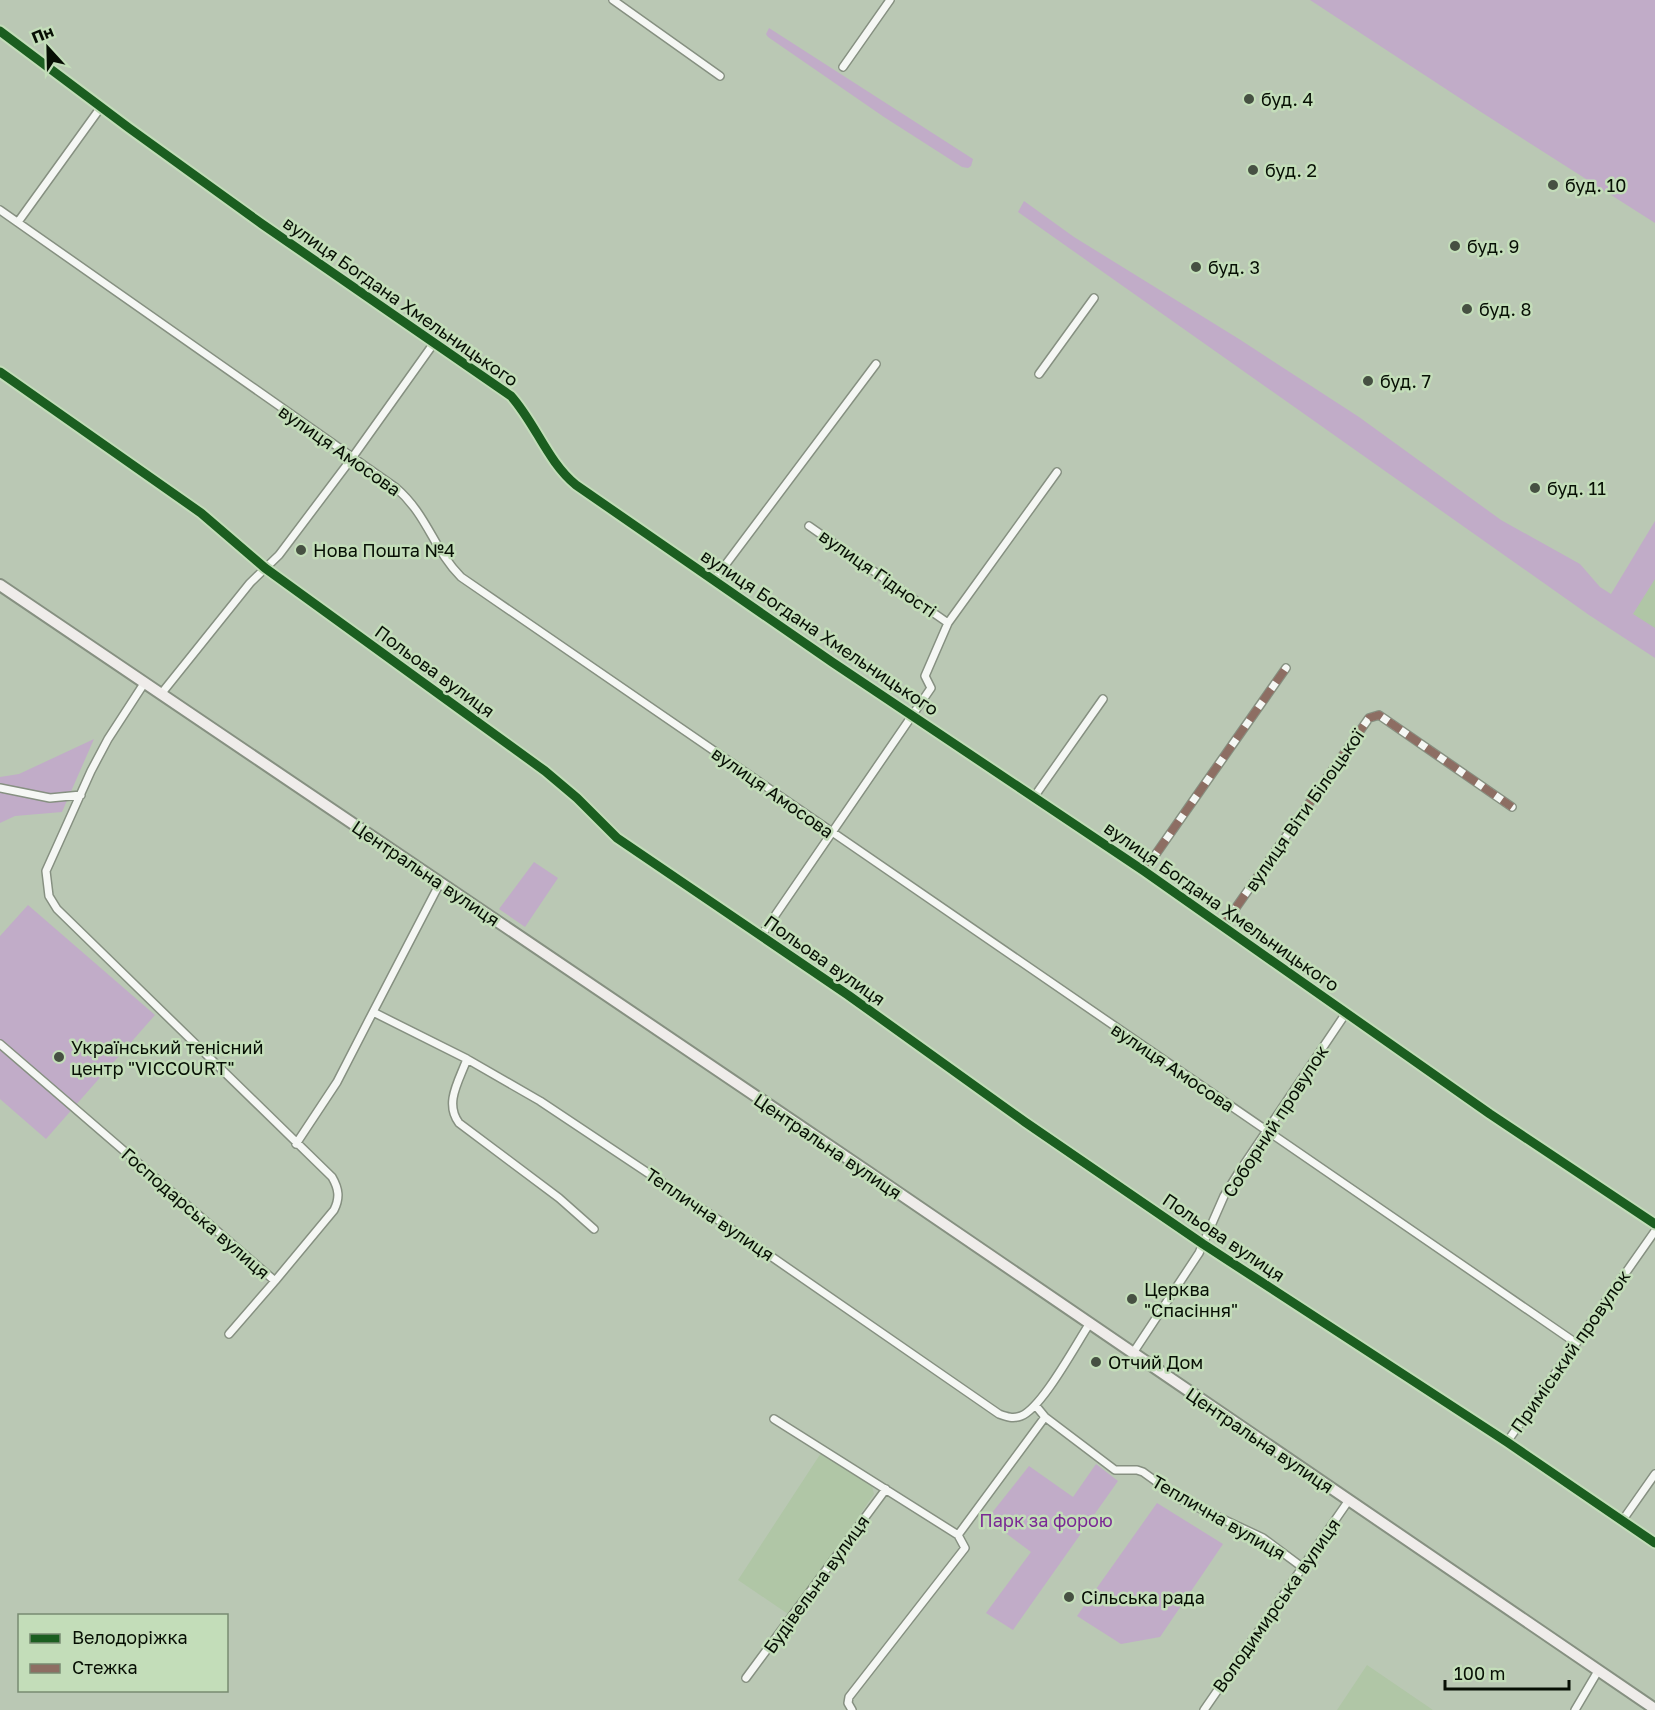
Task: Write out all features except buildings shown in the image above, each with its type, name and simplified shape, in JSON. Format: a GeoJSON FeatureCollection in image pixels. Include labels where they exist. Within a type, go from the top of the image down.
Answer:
{"type":"FeatureCollection","features":[{"type":"Feature","properties":{"kind":"main road","name":"Центральна вулиця"},"geometry":{"type":"LineString","coordinates":[[0,585],[1090,1323],[1655,1709]]}},
{"type":"Feature","properties":{"kind":"street"},"geometry":{"type":"LineString","coordinates":[[613,0],[720,76]]}},
{"type":"Feature","properties":{"kind":"street"},"geometry":{"type":"LineString","coordinates":[[843,67],[890,0]]}},
{"type":"Feature","properties":{"kind":"street","name":"вулиця Богдана Хмельницького"},"geometry":{"type":"LineString","coordinates":[[0,31],[253,217],[511,396],[520,406],[549,456],[568,478],[912,716],[1144,871],[1490,1114],[1655,1224]]}},
{"type":"Feature","properties":{"kind":"street"},"geometry":{"type":"LineString","coordinates":[[18,222],[101,107]]}},
{"type":"Feature","properties":{"kind":"street","name":"вулиця Амосова"},"geometry":{"type":"LineString","coordinates":[[0,210],[408,498],[424,520],[447,560],[461,577],[1576,1343]]}},
{"type":"Feature","properties":{"kind":"street"},"geometry":{"type":"LineString","coordinates":[[1039,374],[1094,298]]}},
{"type":"Feature","properties":{"kind":"street"},"geometry":{"type":"LineString","coordinates":[[161,694],[250,583],[279,555],[434,343]]}},
{"type":"Feature","properties":{"kind":"street"},"geometry":{"type":"LineString","coordinates":[[714,580],[876,364]]}},
{"type":"Feature","properties":{"kind":"street","name":"Польова вулиця"},"geometry":{"type":"LineString","coordinates":[[0,372],[201,513],[265,568],[545,771],[577,798],[617,838],[1203,1244],[1507,1442],[1655,1543]]}},
{"type":"Feature","properties":{"kind":"street"},"geometry":{"type":"LineString","coordinates":[[948,623],[1057,472]]}},
{"type":"Feature","properties":{"kind":"street","name":"вулиця Гідності"},"geometry":{"type":"LineString","coordinates":[[810,526],[948,623],[925,676],[932,688],[912,716]]}},
{"type":"Feature","properties":{"kind":"street"},"geometry":{"type":"LineString","coordinates":[[1144,871],[1286,668]]}},
{"type":"Feature","properties":{"kind":"street","name":"Господарська вулиця"},"geometry":{"type":"LineString","coordinates":[[0,1044],[275,1281],[334,1210],[339,1196],[332,1178],[57,909],[49,897],[46,871],[108,740],[145,682]]}},
{"type":"Feature","properties":{"kind":"street"},"geometry":{"type":"LineString","coordinates":[[1034,797],[1102,699]]}},
{"type":"Feature","properties":{"kind":"street"},"geometry":{"type":"LineString","coordinates":[[761,936],[912,716]]}},
{"type":"Feature","properties":{"kind":"street","name":"вулиця Віти Білоцької"},"geometry":{"type":"LineString","coordinates":[[1223,926],[1369,718],[1379,716],[1512,807]]}},
{"type":"Feature","properties":{"kind":"street"},"geometry":{"type":"LineString","coordinates":[[0,788],[50,798],[81,795]]}},
{"type":"Feature","properties":{"kind":"street"},"geometry":{"type":"LineString","coordinates":[[296,1144],[337,1082],[440,883]]}},
{"type":"Feature","properties":{"kind":"street","name":"Теплична вулиця"},"geometry":{"type":"LineString","coordinates":[[373,1012],[467,1059],[540,1101],[708,1212],[999,1414],[1013,1418],[1023,1416],[1036,1406],[1045,1417],[1115,1470],[1143,1472],[1182,1500],[1263,1538],[1302,1567]]}},
{"type":"Feature","properties":{"kind":"street","name":"Соборний провулок"},"geometry":{"type":"LineString","coordinates":[[1133,1353],[1199,1253],[1224,1196],[1346,1013]]}},
{"type":"Feature","properties":{"kind":"street"},"geometry":{"type":"LineString","coordinates":[[467,1059],[451,1104],[453,1115],[459,1123],[559,1198],[594,1229]]}},
{"type":"Feature","properties":{"kind":"street","name":"Приміський провулок"},"geometry":{"type":"LineString","coordinates":[[1507,1442],[1655,1231]]}},
{"type":"Feature","properties":{"kind":"street"},"geometry":{"type":"LineString","coordinates":[[229,1334],[275,1281]]}},
{"type":"Feature","properties":{"kind":"street"},"geometry":{"type":"LineString","coordinates":[[1036,1406],[1090,1323]]}},
{"type":"Feature","properties":{"kind":"street"},"geometry":{"type":"LineString","coordinates":[[958,1535],[1045,1417]]}},
{"type":"Feature","properties":{"kind":"street"},"geometry":{"type":"LineString","coordinates":[[774,1419],[958,1535],[965,1548],[849,1697],[848,1703],[852,1710]]}},
{"type":"Feature","properties":{"kind":"street"},"geometry":{"type":"LineString","coordinates":[[1622,1521],[1655,1474]]}},
{"type":"Feature","properties":{"kind":"street","name":"Будівельна вулиця"},"geometry":{"type":"LineString","coordinates":[[746,1678],[886,1489]]}},
{"type":"Feature","properties":{"kind":"street","name":"Володимирська вулиця"},"geometry":{"type":"LineString","coordinates":[[1204,1710],[1349,1500]]}},
{"type":"Feature","properties":{"kind":"street"},"geometry":{"type":"LineString","coordinates":[[1575,1710],[1598,1671]]}},
{"type":"Feature","properties":{"kind":"shaded area"},"geometry":{"type":"Polygon","coordinates":[[[1655,570],[1655,632],[1626,613],[1655,570]]]}},
{"type":"Feature","properties":{"kind":"shaded area"},"geometry":{"type":"Polygon","coordinates":[[[821,1453],[871,1482],[874,1494],[791,1616],[738,1580],[821,1453]]]}},
{"type":"Feature","properties":{"kind":"shaded area"},"geometry":{"type":"Polygon","coordinates":[[[1367,1665],[1433,1710],[1337,1710],[1367,1665]]]}},
{"type":"Feature","properties":{"kind":"green space"},"geometry":{"type":"Polygon","coordinates":[[[1310,0],[1655,0],[1655,223],[1481,112],[1310,0]]]}},
{"type":"Feature","properties":{"kind":"green space"},"geometry":{"type":"Polygon","coordinates":[[[769,28],[973,159],[971,166],[962,167],[884,117],[768,37],[766,34],[769,28]]]}},
{"type":"Feature","properties":{"kind":"green space"},"geometry":{"type":"Polygon","coordinates":[[[1024,201],[1074,237],[1239,339],[1359,417],[1501,520],[1580,564],[1600,587],[1611,594],[1655,521],[1655,579],[1633,614],[1655,628],[1655,658],[1589,615],[1018,212],[1024,201]]]}},
{"type":"Feature","properties":{"kind":"green space"},"geometry":{"type":"Polygon","coordinates":[[[94,739],[62,812],[15,816],[0,823],[0,777],[19,774],[94,739]]]}},
{"type":"Feature","properties":{"kind":"green space"},"geometry":{"type":"Polygon","coordinates":[[[534,862],[558,878],[525,927],[499,909],[534,862]]]}},
{"type":"Feature","properties":{"kind":"green space","name":"Український тенісний центр \"VICCOURT\""},"geometry":{"type":"Polygon","coordinates":[[[28,905],[155,1015],[46,1139],[0,1099],[0,936],[28,905]]]}},
{"type":"Feature","properties":{"kind":"green space","name":"Парк за форою"},"geometry":{"type":"Polygon","coordinates":[[[1096,1464],[1118,1481],[1013,1630],[986,1613],[1031,1552],[987,1519],[1029,1466],[1073,1497],[1096,1464]]]}},
{"type":"Feature","properties":{"kind":"green space"},"geometry":{"type":"Polygon","coordinates":[[[1157,1503],[1223,1544],[1160,1637],[1121,1644],[1077,1616],[1157,1503]]]}},
{"type":"Feature","properties":{"kind":"marked path"},"geometry":{"type":"LineString","coordinates":[[1144,871],[1286,668]]}},
{"type":"Feature","properties":{"kind":"marked path"},"geometry":{"type":"LineString","coordinates":[[1223,926],[1369,718],[1379,715],[1512,807]]}},
{"type":"Feature","properties":{"kind":"cycle path"},"geometry":{"type":"LineString","coordinates":[[0,31],[262,224],[511,396],[528,418],[557,465],[576,485],[832,662],[1144,871],[1490,1114],[1655,1224]]}},
{"type":"Feature","properties":{"kind":"cycle path"},"geometry":{"type":"LineString","coordinates":[[0,372],[201,513],[265,568],[545,771],[577,798],[617,838],[848,995],[1025,1122],[1203,1244],[1507,1442],[1655,1543]]}},
{"type":"Feature","properties":{"kind":"place","name":"буд. 4"},"geometry":{"type":"Point","coordinates":[1249,99]}},
{"type":"Feature","properties":{"kind":"place","name":"буд. 2"},"geometry":{"type":"Point","coordinates":[1253,170]}},
{"type":"Feature","properties":{"kind":"place","name":"буд. 10"},"geometry":{"type":"Point","coordinates":[1553,185]}},
{"type":"Feature","properties":{"kind":"place","name":"буд. 9"},"geometry":{"type":"Point","coordinates":[1455,246]}},
{"type":"Feature","properties":{"kind":"place","name":"буд. 3"},"geometry":{"type":"Point","coordinates":[1196,267]}},
{"type":"Feature","properties":{"kind":"place","name":"буд. 8"},"geometry":{"type":"Point","coordinates":[1467,309]}},
{"type":"Feature","properties":{"kind":"place","name":"буд. 7"},"geometry":{"type":"Point","coordinates":[1368,381]}},
{"type":"Feature","properties":{"kind":"place","name":"буд. 11"},"geometry":{"type":"Point","coordinates":[1535,488]}},
{"type":"Feature","properties":{"kind":"place","name":"Нова Пошта №4"},"geometry":{"type":"Point","coordinates":[301,550]}},
{"type":"Feature","properties":{"kind":"place","name":"Український тенісний центр \"VICCOURT\""},"geometry":{"type":"Point","coordinates":[59,1057]}},
{"type":"Feature","properties":{"kind":"place","name":"Церква \"Спасіння\""},"geometry":{"type":"Point","coordinates":[1132,1299]}},
{"type":"Feature","properties":{"kind":"place","name":"Отчий Дом"},"geometry":{"type":"Point","coordinates":[1096,1362]}},
{"type":"Feature","properties":{"kind":"place","name":"Сільська рада"},"geometry":{"type":"Point","coordinates":[1069,1597]}}]}
